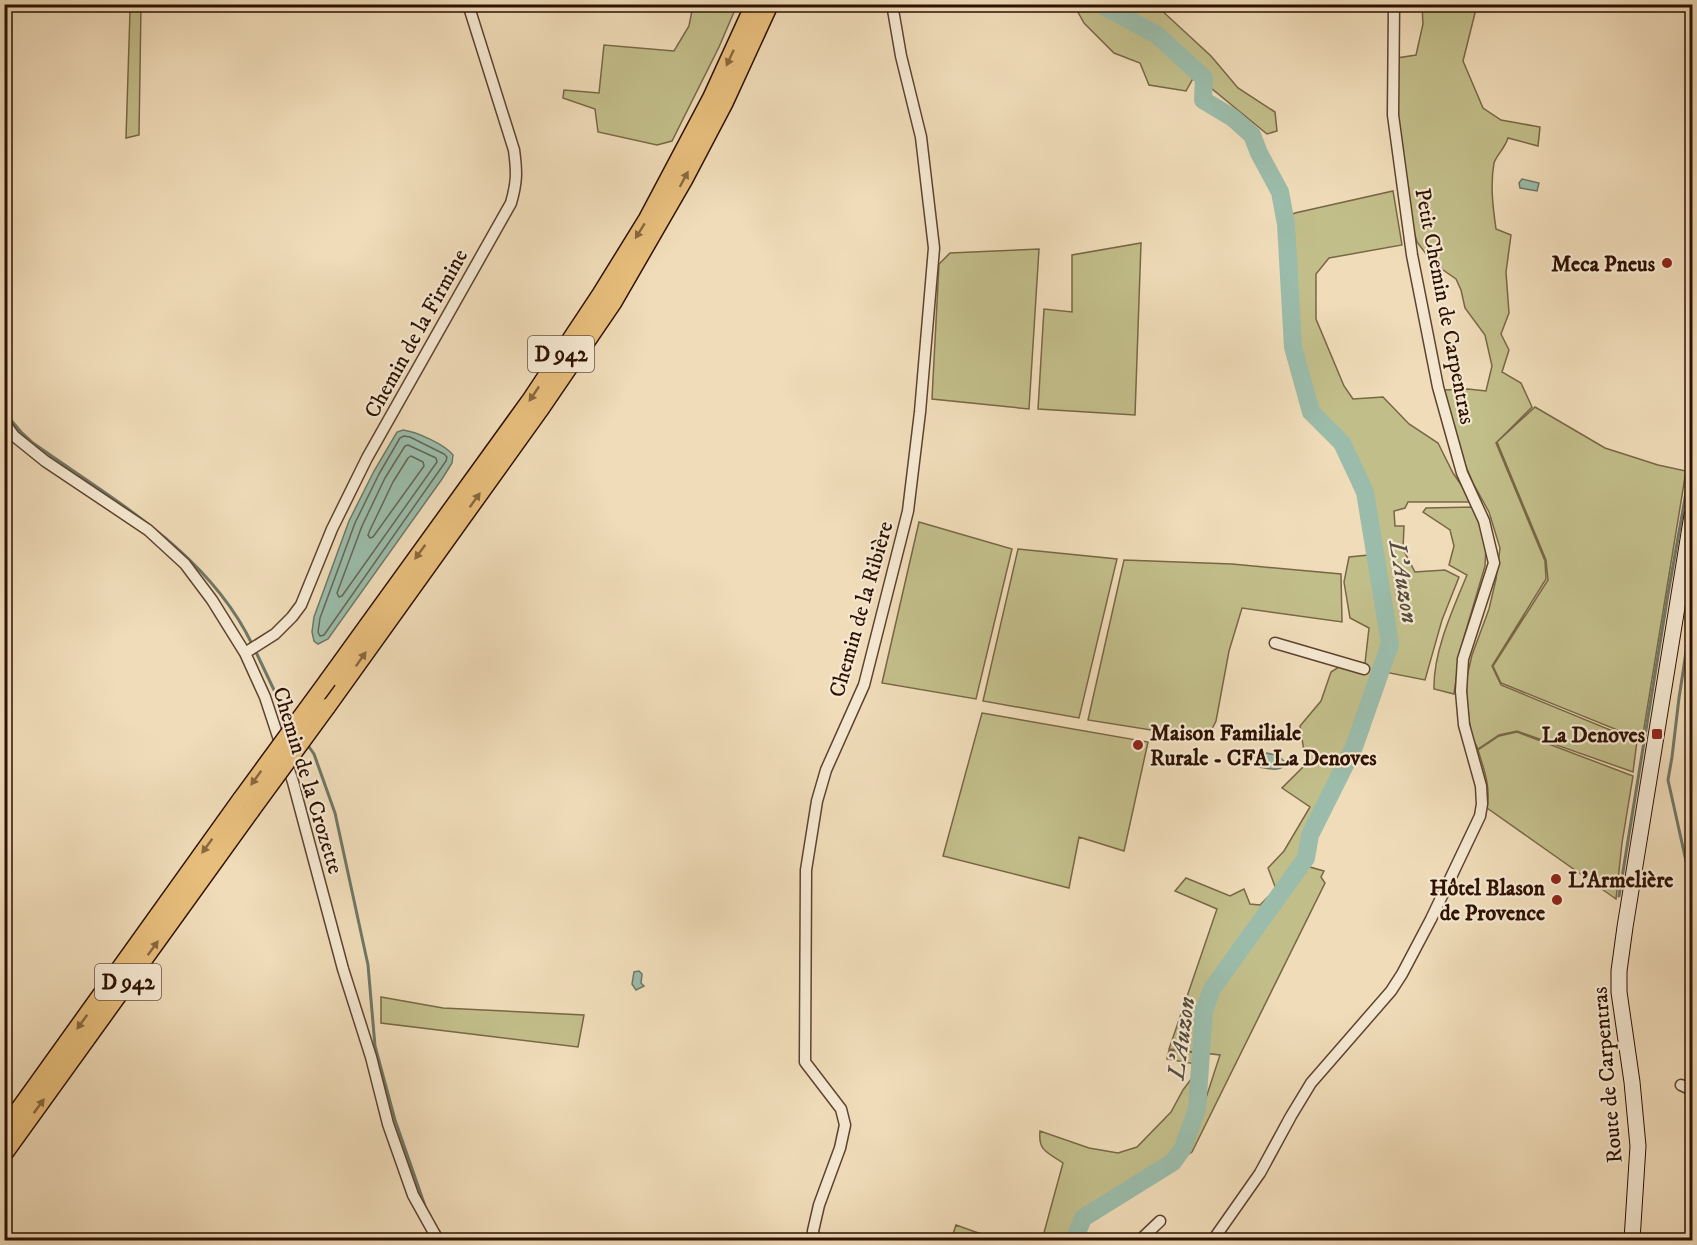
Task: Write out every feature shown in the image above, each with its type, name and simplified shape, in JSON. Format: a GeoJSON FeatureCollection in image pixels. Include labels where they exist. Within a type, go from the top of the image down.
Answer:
{"type":"FeatureCollection","features":[{"type":"Feature","properties":{"kind":"highway","name":"D 942"},"geometry":{"type":"LineString","coordinates":[[4,1154],[246,805],[328,680],[531,399],[600,295],[647,219],[690,138],[754,4]]}},
{"type":"Feature","properties":{"kind":"highway","name":"D 942"},"geometry":{"type":"LineString","coordinates":[[4,1130],[246,805],[327,707],[542,407],[613,303],[684,180],[725,102],[770,4]]}},
{"type":"Feature","properties":{"kind":"main road","name":"Route de Carpentras"},"geometry":{"type":"LineString","coordinates":[[1632,1240],[1638,1146],[1632,1082],[1619,992],[1619,971],[1692,515]]}},
{"type":"Feature","properties":{"kind":"street","name":"Chemin de la Firmine"},"geometry":{"type":"LineString","coordinates":[[245,653],[274,634],[301,605],[332,529],[367,458],[511,202],[517,171],[514,150],[468,4]]}},
{"type":"Feature","properties":{"kind":"street","name":"Chemin de la Ribière"},"geometry":{"type":"LineString","coordinates":[[816,1240],[813,1231],[819,1205],[840,1148],[845,1125],[841,1109],[805,1062],[806,870],[817,801],[826,770],[864,685],[908,511],[920,412],[934,248],[921,137],[891,4]]}},
{"type":"Feature","properties":{"kind":"street","name":"Petit Chemin de Carpentras"},"geometry":{"type":"LineString","coordinates":[[1213,1240],[1260,1173],[1311,1083],[1391,991],[1402,974],[1480,816],[1482,804],[1481,786],[1464,725],[1461,691],[1463,659],[1494,563],[1484,521],[1462,473],[1438,387],[1412,255],[1393,115],[1394,4]]}},
{"type":"Feature","properties":{"kind":"street","name":"Chemin de la Crozette"},"geometry":{"type":"LineString","coordinates":[[4,422],[15,436],[45,461],[148,530],[185,564],[212,600],[245,653],[265,697],[293,782],[343,969],[371,1057],[388,1124],[413,1196],[438,1240]]}},
{"type":"Feature","properties":{"kind":"street"},"geometry":{"type":"LineString","coordinates":[[1275,643],[1364,669]]}},
{"type":"Feature","properties":{"kind":"street"},"geometry":{"type":"LineString","coordinates":[[1681,1085],[1692,1090]]}},
{"type":"Feature","properties":{"kind":"street"},"geometry":{"type":"LineString","coordinates":[[1140,1240],[1160,1221]]}},
{"type":"Feature","properties":{"kind":"shaded area"},"geometry":{"type":"Polygon","coordinates":[[[5,4],[141,5],[139,135],[126,138],[130,11],[5,6],[5,4]]]}},
{"type":"Feature","properties":{"kind":"shaded area"},"geometry":{"type":"Polygon","coordinates":[[[693,5],[737,5],[719,47],[672,141],[657,145],[598,132],[595,109],[563,98],[564,90],[599,93],[604,45],[674,51],[689,26],[693,5]]]}},
{"type":"Feature","properties":{"kind":"shaded area"},"geometry":{"type":"Polygon","coordinates":[[[1074,5],[1159,5],[1159,8],[1211,56],[1238,88],[1275,112],[1277,131],[1267,134],[1195,75],[1186,91],[1149,85],[1140,63],[1114,53],[1084,23],[1074,5]]]}},
{"type":"Feature","properties":{"kind":"shaded area"},"geometry":{"type":"Polygon","coordinates":[[[1422,5],[1477,5],[1463,61],[1483,108],[1501,120],[1540,127],[1538,146],[1508,138],[1494,163],[1492,188],[1496,229],[1511,235],[1506,272],[1509,313],[1501,334],[1509,350],[1502,372],[1521,383],[1532,407],[1496,443],[1545,561],[1546,579],[1492,666],[1501,685],[1637,741],[1633,772],[1517,731],[1499,735],[1478,749],[1472,737],[1466,681],[1472,655],[1489,609],[1500,548],[1489,512],[1457,446],[1444,390],[1486,391],[1492,366],[1485,335],[1465,308],[1456,279],[1433,263],[1417,242],[1407,209],[1397,120],[1397,58],[1416,55],[1423,24],[1422,5]]]}},
{"type":"Feature","properties":{"kind":"shaded area"},"geometry":{"type":"Polygon","coordinates":[[[1393,191],[1402,245],[1329,258],[1316,274],[1316,319],[1344,386],[1353,399],[1383,397],[1409,424],[1438,443],[1453,473],[1473,502],[1408,502],[1405,508],[1394,511],[1395,526],[1404,526],[1403,549],[1415,572],[1445,570],[1459,577],[1442,620],[1425,680],[1385,672],[1360,742],[1312,833],[1313,848],[1306,859],[1310,867],[1324,871],[1321,877],[1325,883],[1192,1152],[1181,1159],[1204,1104],[1220,1055],[1169,1049],[1217,909],[1175,891],[1186,878],[1230,896],[1244,889],[1250,904],[1260,905],[1276,889],[1268,868],[1284,851],[1310,807],[1282,788],[1306,764],[1300,726],[1321,701],[1331,672],[1345,663],[1365,663],[1369,628],[1350,618],[1344,582],[1349,557],[1379,554],[1370,491],[1346,441],[1316,410],[1299,345],[1287,217],[1295,213],[1393,191]]]}},
{"type":"Feature","properties":{"kind":"shaded area"},"geometry":{"type":"Polygon","coordinates":[[[1141,243],[1135,415],[1038,409],[1044,309],[1072,312],[1072,255],[1141,243]]]}},
{"type":"Feature","properties":{"kind":"shaded area"},"geometry":{"type":"Polygon","coordinates":[[[1039,249],[1029,409],[932,399],[939,264],[950,253],[1039,249]]]}},
{"type":"Feature","properties":{"kind":"shaded area"},"geometry":{"type":"Polygon","coordinates":[[[1535,407],[1605,448],[1658,465],[1686,471],[1642,740],[1501,683],[1493,666],[1548,580],[1546,560],[1497,442],[1535,407]]]}},
{"type":"Feature","properties":{"kind":"shaded area"},"geometry":{"type":"Polygon","coordinates":[[[1475,507],[1486,547],[1485,566],[1460,651],[1454,694],[1434,689],[1435,675],[1440,646],[1467,575],[1449,565],[1454,546],[1450,530],[1423,512],[1426,508],[1475,507]]]}},
{"type":"Feature","properties":{"kind":"shaded area"},"geometry":{"type":"Polygon","coordinates":[[[919,522],[1012,549],[976,699],[882,683],[919,522]]]}},
{"type":"Feature","properties":{"kind":"shaded area"},"geometry":{"type":"Polygon","coordinates":[[[1018,549],[1117,559],[1079,718],[983,701],[1018,549]]]}},
{"type":"Feature","properties":{"kind":"shaded area"},"geometry":{"type":"Polygon","coordinates":[[[1124,560],[1232,564],[1341,574],[1342,622],[1242,608],[1229,651],[1216,721],[1211,731],[1195,737],[1088,720],[1124,560]]]}},
{"type":"Feature","properties":{"kind":"shaded area"},"geometry":{"type":"Polygon","coordinates":[[[982,713],[1148,742],[1124,851],[1079,837],[1069,888],[943,856],[982,713]]]}},
{"type":"Feature","properties":{"kind":"shaded area"},"geometry":{"type":"Polygon","coordinates":[[[1517,732],[1633,776],[1616,899],[1487,808],[1485,771],[1478,750],[1499,736],[1517,732]]]}},
{"type":"Feature","properties":{"kind":"shaded area"},"geometry":{"type":"Polygon","coordinates":[[[381,997],[443,1008],[584,1015],[578,1047],[381,1023],[381,997]]]}},
{"type":"Feature","properties":{"kind":"shaded area"},"geometry":{"type":"Polygon","coordinates":[[[1169,1050],[1199,1053],[1195,1108],[1181,1147],[1172,1161],[1079,1218],[1071,1240],[1042,1240],[1063,1163],[1042,1147],[1040,1131],[1089,1148],[1118,1153],[1137,1147],[1171,1112],[1195,1074],[1196,1064],[1167,1059],[1169,1050]]]}},
{"type":"Feature","properties":{"kind":"shaded area"},"geometry":{"type":"Polygon","coordinates":[[[956,1225],[998,1240],[951,1240],[956,1225]]]}},
{"type":"Feature","properties":{"kind":"water"},"geometry":{"type":"Polygon","coordinates":[[[1522,179],[1539,183],[1537,191],[1520,188],[1519,183],[1522,179]]]}},
{"type":"Feature","properties":{"kind":"water"},"geometry":{"type":"Polygon","coordinates":[[[403,430],[423,436],[443,447],[453,455],[452,463],[328,639],[318,644],[314,641],[312,632],[314,617],[349,521],[397,432],[403,430]]]}},
{"type":"Feature","properties":{"kind":"water"},"geometry":{"type":"Polygon","coordinates":[[[1261,752],[1279,757],[1284,761],[1284,766],[1275,769],[1259,767],[1261,752]]]}},
{"type":"Feature","properties":{"kind":"water"},"geometry":{"type":"Polygon","coordinates":[[[639,971],[642,974],[641,983],[644,986],[636,990],[632,984],[634,972],[639,971]]]}},
{"type":"Feature","properties":{"kind":"waterway","name":"L'Auzon"},"geometry":{"type":"LineString","coordinates":[[1074,1240],[1083,1218],[1173,1162],[1183,1148],[1197,1109],[1204,1010],[1212,989],[1306,858],[1310,835],[1354,747],[1390,644],[1365,492],[1342,443],[1311,412],[1293,347],[1286,224],[1280,192],[1252,135],[1233,118],[1203,100],[1204,78],[1157,35],[1100,4]]}},
{"type":"Feature","properties":{"kind":"waterway"},"geometry":{"type":"LineString","coordinates":[[1691,4],[1692,69]]}},
{"type":"Feature","properties":{"kind":"waterway"},"geometry":{"type":"LineString","coordinates":[[4,412],[33,443],[126,507],[184,555],[233,611],[252,644]]}},
{"type":"Feature","properties":{"kind":"waterway"},"geometry":{"type":"LineString","coordinates":[[1691,457],[1692,446]]}},
{"type":"Feature","properties":{"kind":"waterway"},"geometry":{"type":"LineString","coordinates":[[1619,896],[1690,470]]}},
{"type":"Feature","properties":{"kind":"waterway"},"geometry":{"type":"LineString","coordinates":[[1692,613],[1668,780],[1692,888]]}},
{"type":"Feature","properties":{"kind":"waterway"},"geometry":{"type":"LineString","coordinates":[[255,650],[291,721]]}},
{"type":"Feature","properties":{"kind":"waterway"},"geometry":{"type":"LineString","coordinates":[[307,744],[314,754],[335,813],[368,965],[375,1046],[395,1120],[425,1206]]}},
{"type":"Feature","properties":{"kind":"waterway"},"geometry":{"type":"LineString","coordinates":[[438,1230],[445,1240]]}},
{"type":"Feature","properties":{"kind":"place","name":"Meca Pneus"},"geometry":{"type":"Point","coordinates":[1667,263]}},
{"type":"Feature","properties":{"kind":"place","name":"La Denoves"},"geometry":{"type":"Point","coordinates":[1657,734]}},
{"type":"Feature","properties":{"kind":"place","name":"Maison Familiale Rurale - CFA La Denoves"},"geometry":{"type":"Point","coordinates":[1138,745]}},
{"type":"Feature","properties":{"kind":"place","name":"L'Armelière"},"geometry":{"type":"Point","coordinates":[1556,879]}},
{"type":"Feature","properties":{"kind":"place","name":"Hôtel Blason de Provence"},"geometry":{"type":"Point","coordinates":[1557,900]}}]}
